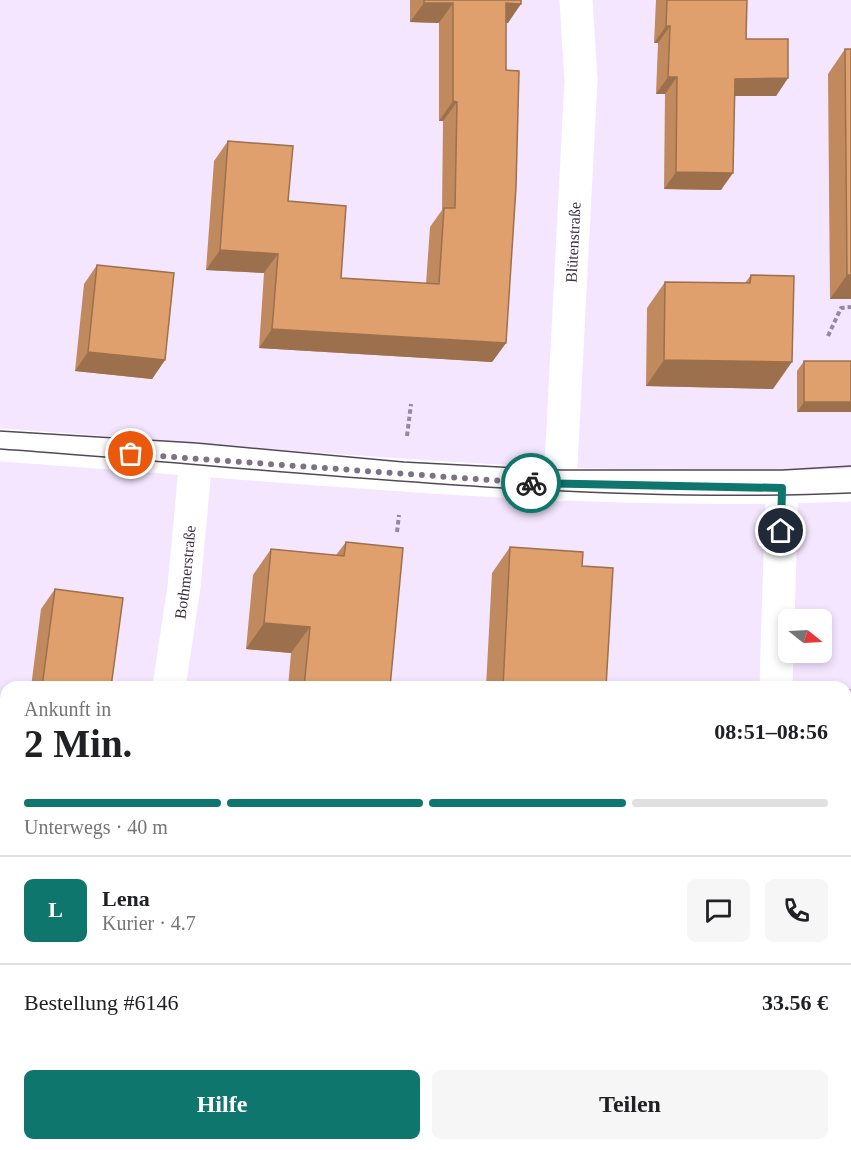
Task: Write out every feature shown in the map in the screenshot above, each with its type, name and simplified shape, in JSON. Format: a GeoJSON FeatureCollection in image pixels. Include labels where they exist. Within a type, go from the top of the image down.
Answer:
{"type":"FeatureCollection","features":[{"type":"Feature","properties":{"kind":"street","name":"Blütenstraße"},"geometry":{"type":"LineString","coordinates":[[560,485],[581,80],[576,0]]}},
{"type":"Feature","properties":{"kind":"street"},"geometry":{"type":"LineString","coordinates":[[0,445],[560,485],[782,488],[851,485]]}},
{"type":"Feature","properties":{"kind":"street","name":"Bothmerstraße"},"geometry":{"type":"LineString","coordinates":[[170,681],[184,587],[196,458]]}},
{"type":"Feature","properties":{"kind":"street"},"geometry":{"type":"LineString","coordinates":[[776,681],[782,488]]}},
{"type":"Feature","properties":{"kind":"path"},"geometry":{"type":"LineString","coordinates":[[828,336],[841,308],[851,308]]}},
{"type":"Feature","properties":{"kind":"building"},"geometry":{"type":"Polygon","coordinates":[[[424,0],[521,0],[521,4],[506,3],[506,70],[519,71],[516,187],[506,343],[272,329],[278,254],[220,250],[228,141],[293,146],[288,201],[346,206],[341,278],[439,284],[444,208],[455,208],[457,102],[453,101],[453,3],[424,3],[424,0]]]}},
{"type":"Feature","properties":{"kind":"building"},"geometry":{"type":"Polygon","coordinates":[[[667,0],[747,0],[746,39],[788,39],[788,78],[735,79],[733,173],[676,172],[677,77],[668,77],[670,26],[666,26],[667,0]]]}},
{"type":"Feature","properties":{"kind":"building"},"geometry":{"type":"Polygon","coordinates":[[[845,49],[851,49],[851,275],[847,275],[845,49]]]}},
{"type":"Feature","properties":{"kind":"building"},"geometry":{"type":"Polygon","coordinates":[[[97,265],[174,273],[165,360],[88,352],[97,265]]]}},
{"type":"Feature","properties":{"kind":"building"},"geometry":{"type":"Polygon","coordinates":[[[751,275],[794,276],[792,362],[664,360],[665,282],[750,283],[751,275]]]}},
{"type":"Feature","properties":{"kind":"building"},"geometry":{"type":"Polygon","coordinates":[[[804,361],[851,361],[851,402],[804,402],[804,361]]]}},
{"type":"Feature","properties":{"kind":"building"},"geometry":{"type":"Polygon","coordinates":[[[346,542],[403,548],[391,681],[305,681],[310,627],[264,623],[271,549],[344,556],[346,542]]]}},
{"type":"Feature","properties":{"kind":"building"},"geometry":{"type":"Polygon","coordinates":[[[510,547],[583,552],[582,566],[613,568],[606,681],[503,681],[510,547]]]}},
{"type":"Feature","properties":{"kind":"building"},"geometry":{"type":"Polygon","coordinates":[[[55,589],[123,598],[112,681],[43,681],[55,589]]]}},
{"type":"Feature","properties":{"kind":"tram line"},"geometry":{"type":"LineString","coordinates":[[0,431],[197,443],[404,462],[561,470],[782,470],[851,466]]}},
{"type":"Feature","properties":{"kind":"tram line"},"geometry":{"type":"LineString","coordinates":[[0,449],[532,490],[638,494],[851,493]]}},
{"type":"Feature","properties":{"kind":"way so far"},"geometry":{"type":"LineString","coordinates":[[131,454],[531,483]]}},
{"type":"Feature","properties":{"kind":"route"},"geometry":{"type":"LineString","coordinates":[[531,483],[670,488],[782,488],[781,531]]}}]}
